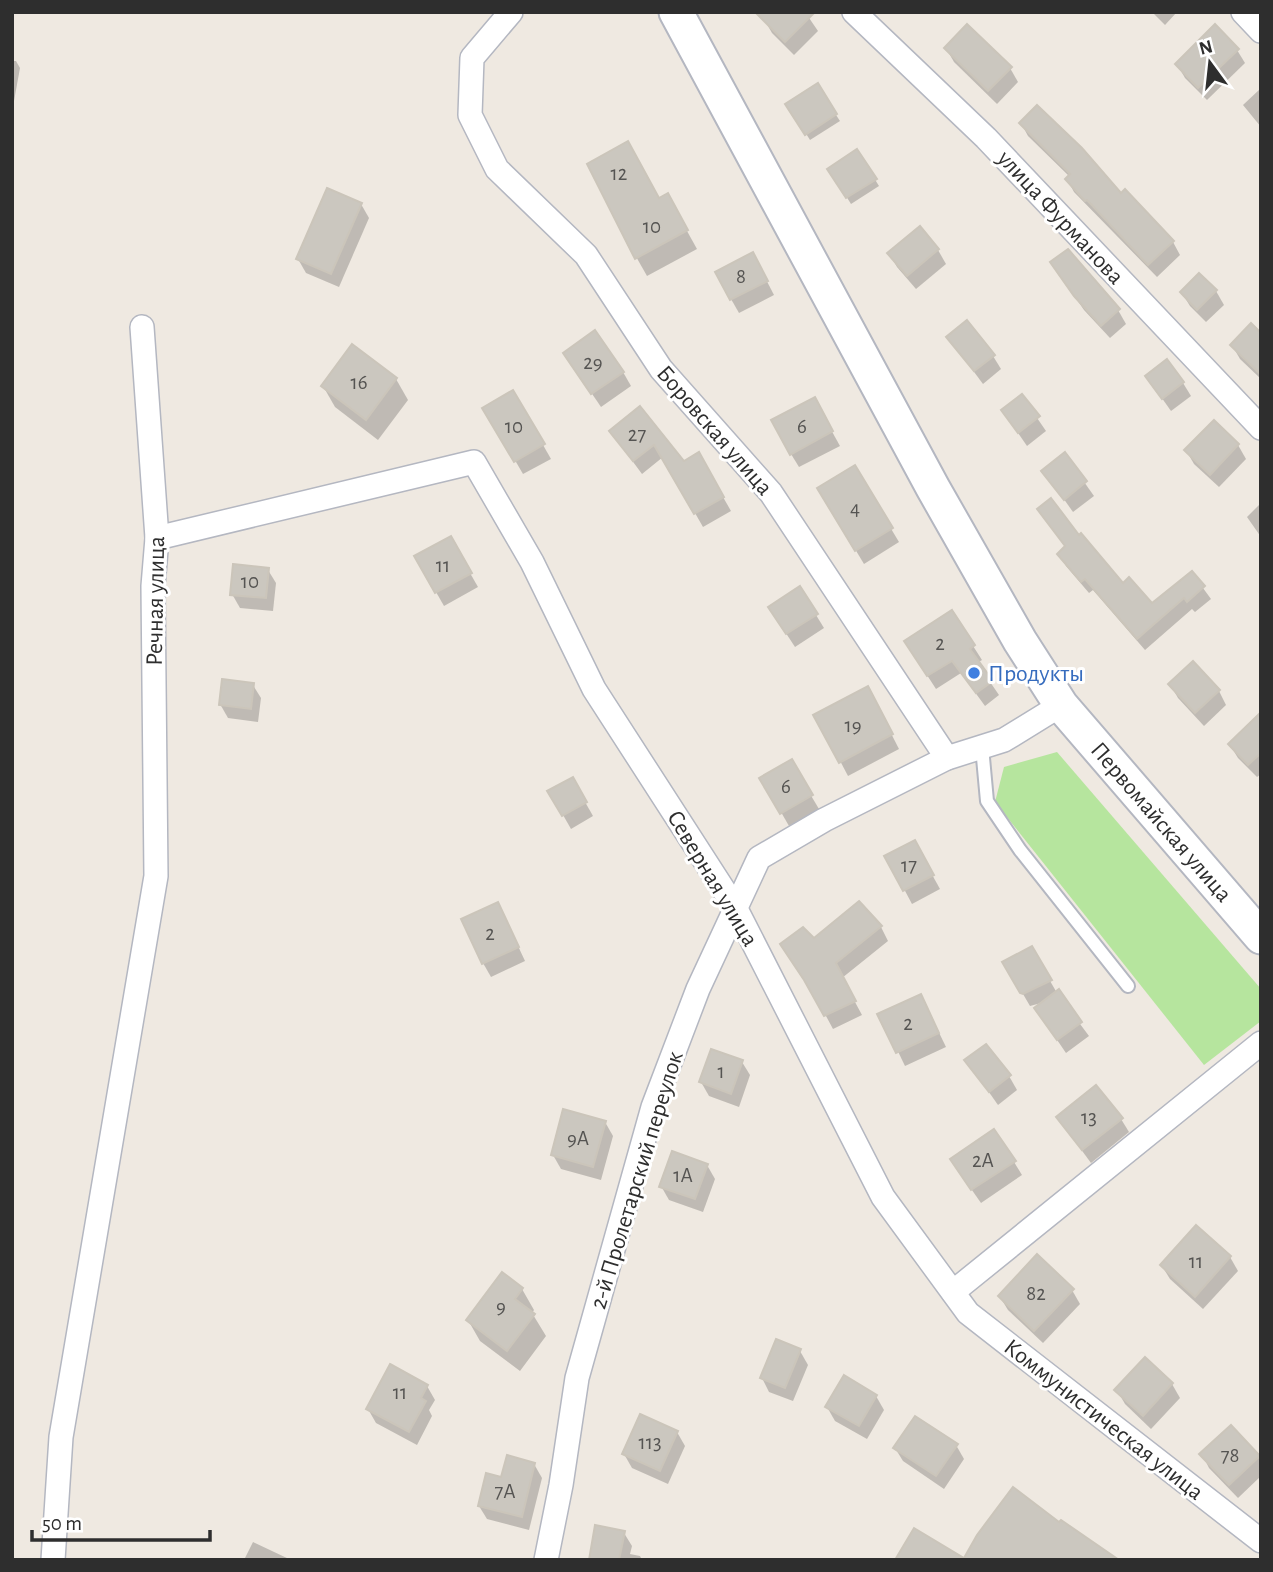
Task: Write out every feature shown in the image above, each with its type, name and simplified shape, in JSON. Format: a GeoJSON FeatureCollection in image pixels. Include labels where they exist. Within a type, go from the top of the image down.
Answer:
{"type":"FeatureCollection","features":[{"type":"Feature","properties":{"kind":"main road","name":"Первомайская улица"},"geometry":{"type":"LineString","coordinates":[[686,18],[933,488],[1020,641],[1061,705],[1261,937]]}},
{"type":"Feature","properties":{"kind":"street","name":"Боровская улица"},"geometry":{"type":"LineString","coordinates":[[511,12],[472,58],[470,116],[497,169],[586,255],[661,369],[771,493],[947,758]]}},
{"type":"Feature","properties":{"kind":"street","name":"улица Фурманова"},"geometry":{"type":"LineString","coordinates":[[854,12],[986,138],[1261,428]]}},
{"type":"Feature","properties":{"kind":"street"},"geometry":{"type":"LineString","coordinates":[[1243,12],[1261,31]]}},
{"type":"Feature","properties":{"kind":"street","name":"Речная улица"},"geometry":{"type":"LineString","coordinates":[[53,1560],[61,1437],[156,876],[153,586],[157,538],[142,327]]}},
{"type":"Feature","properties":{"kind":"street","name":"Северная улица"},"geometry":{"type":"LineString","coordinates":[[157,538],[474,462],[532,562],[594,690],[736,909],[883,1197],[953,1292]]}},
{"type":"Feature","properties":{"kind":"street","name":"2-й Пролетарский переулок"},"geometry":{"type":"LineString","coordinates":[[546,1560],[561,1485],[577,1378],[653,1107],[698,989],[759,858],[824,820],[947,758],[1004,740],[1061,705]]}},
{"type":"Feature","properties":{"kind":"street"},"geometry":{"type":"LineString","coordinates":[[953,1292],[1261,1042]]}},
{"type":"Feature","properties":{"kind":"street","name":"Коммунистическая улица"},"geometry":{"type":"LineString","coordinates":[[953,1292],[968,1313],[1261,1541]]}},
{"type":"Feature","properties":{"kind":"lane"},"geometry":{"type":"LineString","coordinates":[[982,747],[987,801],[1020,850],[1128,986]]}},
{"type":"Feature","properties":{"kind":"green space"},"geometry":{"type":"Polygon","coordinates":[[[1057,752],[1261,989],[1261,1021],[1204,1065],[995,802],[1004,767],[1057,752]]]}},
{"type":"Feature","properties":{"kind":"building"},"geometry":{"type":"Polygon","coordinates":[[[755,12],[815,12],[785,42],[755,12]]]}},
{"type":"Feature","properties":{"kind":"building"},"geometry":{"type":"Polygon","coordinates":[[[967,24],[1012,67],[988,91],[944,48],[967,24]]]}},
{"type":"Feature","properties":{"kind":"building"},"geometry":{"type":"Polygon","coordinates":[[[1215,24],[1239,49],[1198,88],[1175,64],[1215,24]]]}},
{"type":"Feature","properties":{"kind":"building"},"geometry":{"type":"Polygon","coordinates":[[[818,83],[837,114],[805,135],[785,104],[818,83]]]}},
{"type":"Feature","properties":{"kind":"building"},"geometry":{"type":"Polygon","coordinates":[[[1037,105],[1082,148],[1121,193],[1125,189],[1174,241],[1148,265],[1065,179],[1070,174],[1019,123],[1037,105]]]}},
{"type":"Feature","properties":{"kind":"building"},"geometry":{"type":"Polygon","coordinates":[[[628,141],[659,198],[668,193],[688,230],[635,259],[587,164],[628,141]]]}},
{"type":"Feature","properties":{"kind":"building"},"geometry":{"type":"Polygon","coordinates":[[[857,149],[877,179],[846,198],[827,169],[857,149]]]}},
{"type":"Feature","properties":{"kind":"building"},"geometry":{"type":"Polygon","coordinates":[[[327,188],[362,203],[331,274],[296,259],[327,188]]]}},
{"type":"Feature","properties":{"kind":"building"},"geometry":{"type":"Polygon","coordinates":[[[920,226],[939,249],[907,276],[887,253],[920,226]]]}},
{"type":"Feature","properties":{"kind":"building"},"geometry":{"type":"Polygon","coordinates":[[[1068,249],[1120,309],[1101,326],[1074,296],[1050,262],[1068,249]]]}},
{"type":"Feature","properties":{"kind":"building"},"geometry":{"type":"Polygon","coordinates":[[[753,252],[768,281],[730,300],[715,272],[753,252]]]}},
{"type":"Feature","properties":{"kind":"building"},"geometry":{"type":"Polygon","coordinates":[[[1199,273],[1217,290],[1197,310],[1180,292],[1199,273]]]}},
{"type":"Feature","properties":{"kind":"building"},"geometry":{"type":"Polygon","coordinates":[[[967,320],[995,355],[974,371],[946,337],[967,320]]]}},
{"type":"Feature","properties":{"kind":"building"},"geometry":{"type":"Polygon","coordinates":[[[1251,323],[1261,333],[1261,375],[1230,345],[1251,323]]]}},
{"type":"Feature","properties":{"kind":"building"},"geometry":{"type":"Polygon","coordinates":[[[595,330],[624,372],[591,394],[563,353],[595,330]]]}},
{"type":"Feature","properties":{"kind":"building"},"geometry":{"type":"Polygon","coordinates":[[[352,344],[397,378],[366,420],[321,386],[352,344]]]}},
{"type":"Feature","properties":{"kind":"building"},"geometry":{"type":"Polygon","coordinates":[[[1167,359],[1184,382],[1162,399],[1145,376],[1167,359]]]}},
{"type":"Feature","properties":{"kind":"building"},"geometry":{"type":"Polygon","coordinates":[[[513,390],[545,444],[514,462],[482,408],[513,390]]]}},
{"type":"Feature","properties":{"kind":"building"},"geometry":{"type":"Polygon","coordinates":[[[1022,394],[1040,416],[1018,433],[1001,410],[1022,394]]]}},
{"type":"Feature","properties":{"kind":"building"},"geometry":{"type":"Polygon","coordinates":[[[815,397],[833,431],[790,455],[771,420],[815,397]]]}},
{"type":"Feature","properties":{"kind":"building"},"geometry":{"type":"Polygon","coordinates":[[[640,406],[684,461],[699,452],[724,497],[694,514],[654,445],[633,461],[609,431],[640,406]]]}},
{"type":"Feature","properties":{"kind":"building"},"geometry":{"type":"Polygon","coordinates":[[[1214,420],[1239,444],[1210,475],[1184,450],[1214,420]]]}},
{"type":"Feature","properties":{"kind":"building"},"geometry":{"type":"Polygon","coordinates":[[[1065,452],[1087,481],[1064,500],[1041,471],[1065,452]]]}},
{"type":"Feature","properties":{"kind":"building"},"geometry":{"type":"Polygon","coordinates":[[[855,465],[893,528],[855,551],[817,488],[855,465]]]}},
{"type":"Feature","properties":{"kind":"building"},"geometry":{"type":"Polygon","coordinates":[[[1051,498],[1079,535],[1081,533],[1123,583],[1129,577],[1152,603],[1192,571],[1205,586],[1187,602],[1184,598],[1137,639],[1085,579],[1081,582],[1057,554],[1065,546],[1037,509],[1051,498]]]}},
{"type":"Feature","properties":{"kind":"building"},"geometry":{"type":"Polygon","coordinates":[[[451,536],[472,573],[435,593],[414,556],[451,536]]]}},
{"type":"Feature","properties":{"kind":"building"},"geometry":{"type":"Polygon","coordinates":[[[233,564],[269,568],[266,598],[230,595],[233,564]]]}},
{"type":"Feature","properties":{"kind":"building"},"geometry":{"type":"Polygon","coordinates":[[[800,586],[818,614],[786,634],[768,607],[800,586]]]}},
{"type":"Feature","properties":{"kind":"building"},"geometry":{"type":"Polygon","coordinates":[[[952,610],[975,645],[970,649],[993,681],[976,693],[952,661],[927,676],[904,641],[952,610]]]}},
{"type":"Feature","properties":{"kind":"building"},"geometry":{"type":"Polygon","coordinates":[[[1193,661],[1220,690],[1195,713],[1168,684],[1193,661]]]}},
{"type":"Feature","properties":{"kind":"building"},"geometry":{"type":"Polygon","coordinates":[[[222,679],[254,683],[251,709],[219,705],[222,679]]]}},
{"type":"Feature","properties":{"kind":"building"},"geometry":{"type":"Polygon","coordinates":[[[868,686],[893,734],[839,763],[813,715],[868,686]]]}},
{"type":"Feature","properties":{"kind":"building"},"geometry":{"type":"Polygon","coordinates":[[[1261,712],[1261,753],[1248,765],[1228,744],[1261,712]]]}},
{"type":"Feature","properties":{"kind":"building"},"geometry":{"type":"Polygon","coordinates":[[[792,759],[813,795],[780,814],[759,778],[792,759]]]}},
{"type":"Feature","properties":{"kind":"building"},"geometry":{"type":"Polygon","coordinates":[[[573,777],[587,802],[562,816],[547,791],[573,777]]]}},
{"type":"Feature","properties":{"kind":"building"},"geometry":{"type":"Polygon","coordinates":[[[915,840],[934,875],[903,891],[884,856],[915,840]]]}},
{"type":"Feature","properties":{"kind":"building"},"geometry":{"type":"Polygon","coordinates":[[[859,901],[882,926],[836,963],[856,1001],[824,1016],[780,944],[803,927],[814,938],[859,901]]]}},
{"type":"Feature","properties":{"kind":"building"},"geometry":{"type":"Polygon","coordinates":[[[498,902],[519,947],[482,964],[461,919],[498,902]]]}},
{"type":"Feature","properties":{"kind":"building"},"geometry":{"type":"Polygon","coordinates":[[[1032,946],[1052,980],[1023,994],[1002,962],[1032,946]]]}},
{"type":"Feature","properties":{"kind":"building"},"geometry":{"type":"Polygon","coordinates":[[[1059,989],[1082,1022],[1057,1040],[1034,1008],[1059,989]]]}},
{"type":"Feature","properties":{"kind":"building"},"geometry":{"type":"Polygon","coordinates":[[[921,994],[939,1033],[896,1053],[877,1014],[921,994]]]}},
{"type":"Feature","properties":{"kind":"building"},"geometry":{"type":"Polygon","coordinates":[[[986,1044],[1011,1075],[989,1092],[964,1060],[986,1044]]]}},
{"type":"Feature","properties":{"kind":"building"},"geometry":{"type":"Polygon","coordinates":[[[711,1049],[743,1060],[731,1094],[699,1082],[711,1049]]]}},
{"type":"Feature","properties":{"kind":"building"},"geometry":{"type":"Polygon","coordinates":[[[1096,1085],[1123,1118],[1082,1150],[1056,1117],[1096,1085]]]}},
{"type":"Feature","properties":{"kind":"building"},"geometry":{"type":"Polygon","coordinates":[[[563,1109],[606,1121],[593,1167],[551,1155],[563,1109]]]}},
{"type":"Feature","properties":{"kind":"building"},"geometry":{"type":"Polygon","coordinates":[[[994,1129],[1016,1161],[971,1190],[950,1159],[994,1129]]]}},
{"type":"Feature","properties":{"kind":"building"},"geometry":{"type":"Polygon","coordinates":[[[672,1151],[708,1164],[695,1199],[659,1187],[672,1151]]]}},
{"type":"Feature","properties":{"kind":"building"},"geometry":{"type":"Polygon","coordinates":[[[1196,1225],[1231,1256],[1195,1297],[1160,1265],[1196,1225]]]}},
{"type":"Feature","properties":{"kind":"building"},"geometry":{"type":"Polygon","coordinates":[[[1037,1254],[1074,1289],[1034,1331],[998,1296],[1037,1254]]]}},
{"type":"Feature","properties":{"kind":"building"},"geometry":{"type":"Polygon","coordinates":[[[502,1272],[523,1288],[515,1299],[535,1314],[507,1351],[466,1320],[502,1272]]]}},
{"type":"Feature","properties":{"kind":"building"},"geometry":{"type":"Polygon","coordinates":[[[776,1339],[801,1349],[785,1388],[760,1378],[776,1339]]]}},
{"type":"Feature","properties":{"kind":"building"},"geometry":{"type":"Polygon","coordinates":[[[1145,1357],[1173,1383],[1143,1416],[1114,1390],[1145,1357]]]}},
{"type":"Feature","properties":{"kind":"building"},"geometry":{"type":"Polygon","coordinates":[[[390,1364],[428,1385],[421,1398],[426,1401],[409,1432],[366,1409],[390,1364]]]}},
{"type":"Feature","properties":{"kind":"building"},"geometry":{"type":"Polygon","coordinates":[[[844,1375],[877,1395],[859,1426],[825,1407],[844,1375]]]}},
{"type":"Feature","properties":{"kind":"building"},"geometry":{"type":"Polygon","coordinates":[[[640,1414],[678,1431],[660,1471],[622,1454],[640,1414]]]}},
{"type":"Feature","properties":{"kind":"building"},"geometry":{"type":"Polygon","coordinates":[[[915,1416],[958,1444],[936,1476],[893,1448],[915,1416]]]}},
{"type":"Feature","properties":{"kind":"building"},"geometry":{"type":"Polygon","coordinates":[[[1231,1425],[1260,1456],[1229,1485],[1199,1454],[1231,1425]]]}},
{"type":"Feature","properties":{"kind":"building"},"geometry":{"type":"Polygon","coordinates":[[[507,1455],[535,1463],[522,1517],[478,1506],[486,1473],[501,1477],[507,1455]]]}},
{"type":"Feature","properties":{"kind":"building"},"geometry":{"type":"Polygon","coordinates":[[[1013,1487],[1059,1522],[1061,1520],[1119,1560],[895,1560],[914,1528],[964,1558],[977,1535],[1013,1487]]]}},
{"type":"Feature","properties":{"kind":"building"},"geometry":{"type":"Polygon","coordinates":[[[595,1525],[625,1531],[619,1560],[589,1560],[595,1525]]]}},
{"type":"Feature","properties":{"kind":"place","name":"Продукты"},"geometry":{"type":"Point","coordinates":[974,673]}}]}
